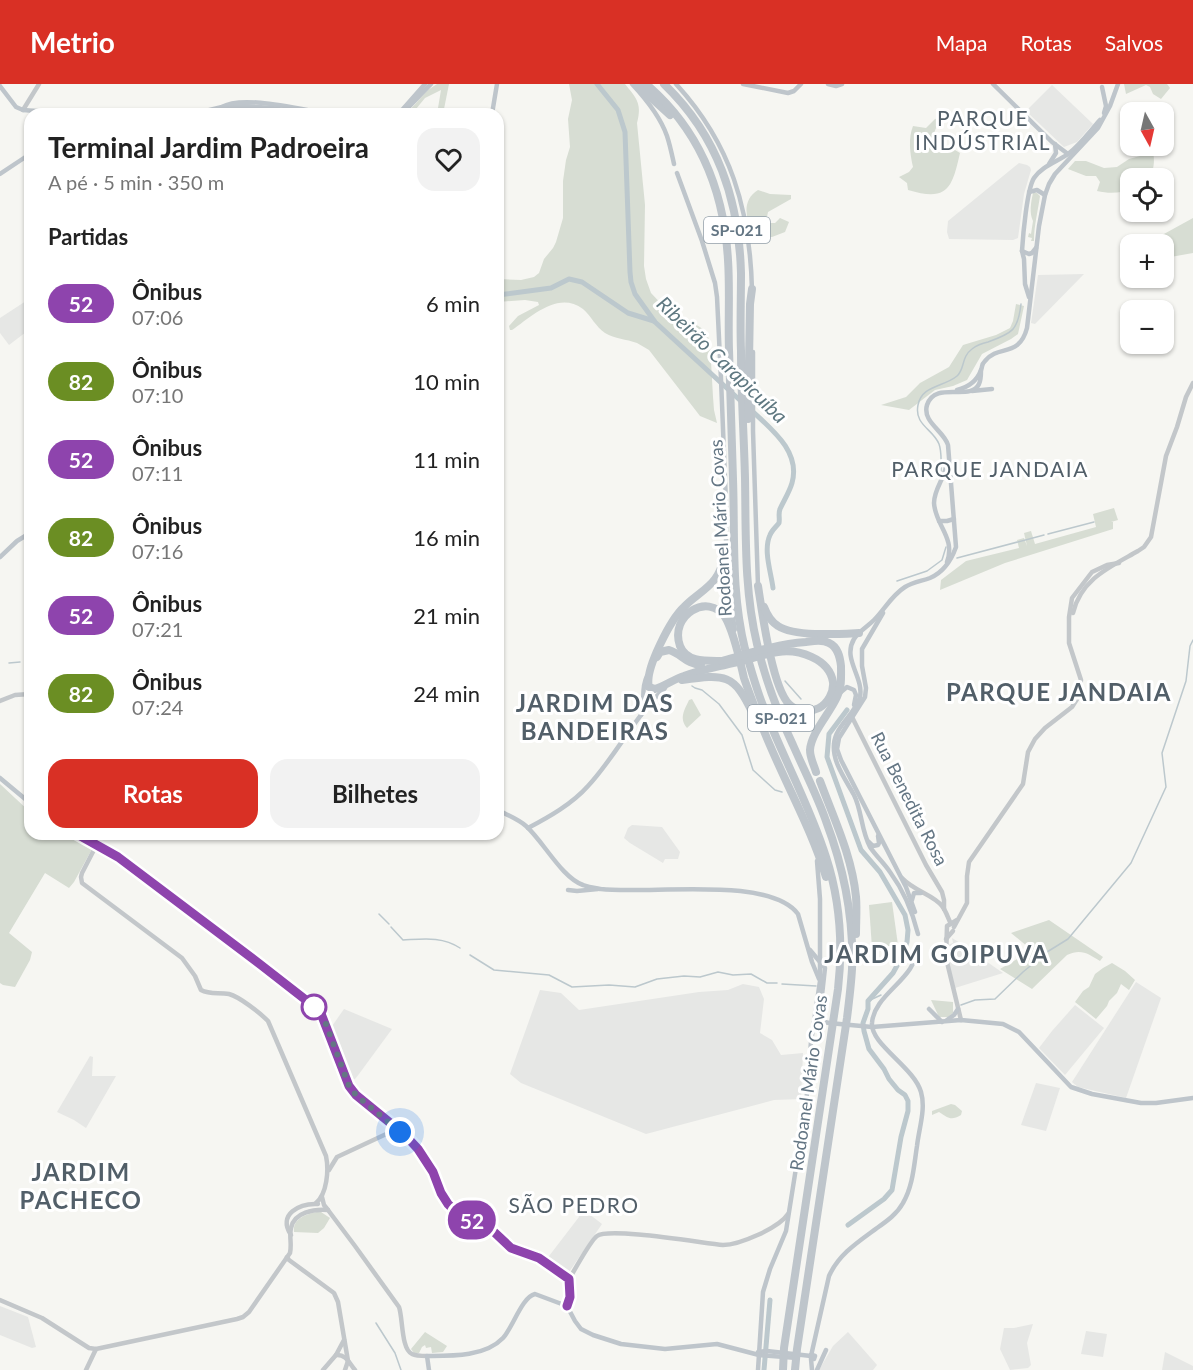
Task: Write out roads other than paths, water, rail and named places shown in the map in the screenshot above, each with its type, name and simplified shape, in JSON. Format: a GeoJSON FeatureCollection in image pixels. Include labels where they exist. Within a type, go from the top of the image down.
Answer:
{"type":"FeatureCollection","features":[{"type":"Feature","properties":{"kind":"highway"},"geometry":{"type":"LineString","coordinates":[[634,84],[682,123]]}},
{"type":"Feature","properties":{"kind":"highway","name":"Rodoanel Mário Covas"},"geometry":{"type":"LineString","coordinates":[[646,84],[682,123],[702,155],[715,185],[726,233],[728,262],[726,387],[730,397],[737,607],[742,636],[758,693],[827,859],[835,893],[840,934],[840,965],[832,1034],[784,1348],[783,1369]]}},
{"type":"Feature","properties":{"kind":"highway","name":"Rodoanel Mário Covas"},"geometry":{"type":"LineString","coordinates":[[664,84],[691,114],[708,140],[726,180],[733,206],[741,272],[741,352],[750,412],[745,477],[748,585],[756,642],[774,700],[826,819],[844,880],[849,913],[852,968],[845,1036],[795,1368]]}},
{"type":"Feature","properties":{"kind":"highway"},"geometry":{"type":"LineString","coordinates":[[746,397],[752,289]]}},
{"type":"Feature","properties":{"kind":"highway"},"geometry":{"type":"LineString","coordinates":[[726,553],[734,658]]}},
{"type":"Feature","properties":{"kind":"highway"},"geometry":{"type":"LineString","coordinates":[[726,553],[715,579],[677,615],[652,666],[648,681],[649,687],[655,689],[734,658]]}},
{"type":"Feature","properties":{"kind":"highway"},"geometry":{"type":"LineString","coordinates":[[758,586],[767,614],[779,627],[792,632],[859,633]]}},
{"type":"Feature","properties":{"kind":"highway"},"geometry":{"type":"LineString","coordinates":[[758,586],[764,631],[784,698],[790,705],[804,711],[814,711],[821,707],[831,696],[833,683],[831,674],[825,666],[817,660],[794,652],[775,649]]}},
{"type":"Feature","properties":{"kind":"highway"},"geometry":{"type":"LineString","coordinates":[[720,661],[693,659],[683,651],[678,629],[688,612],[707,607],[720,612],[726,619],[734,658],[746,682],[779,766],[817,848],[840,934]]}},
{"type":"Feature","properties":{"kind":"highway"},"geometry":{"type":"LineString","coordinates":[[652,666],[660,652],[669,650],[676,652],[690,663],[705,664],[775,649],[788,643],[845,633]]}},
{"type":"Feature","properties":{"kind":"highway"},"geometry":{"type":"LineString","coordinates":[[788,643],[821,640],[828,642],[837,651],[841,665],[841,686],[838,696],[811,745],[811,758],[816,772]]}},
{"type":"Feature","properties":{"kind":"highway"},"geometry":{"type":"LineString","coordinates":[[673,682],[715,676],[728,680],[737,687],[779,766]]}},
{"type":"Feature","properties":{"kind":"highway"},"geometry":{"type":"LineString","coordinates":[[820,781],[852,871],[856,898],[856,933],[852,968]]}},
{"type":"Feature","properties":{"kind":"main road"},"geometry":{"type":"LineString","coordinates":[[404,108],[425,84]]}},
{"type":"Feature","properties":{"kind":"main road"},"geometry":{"type":"LineString","coordinates":[[408,108],[432,84]]}},
{"type":"Feature","properties":{"kind":"main road"},"geometry":{"type":"LineString","coordinates":[[493,108],[497,84]]}},
{"type":"Feature","properties":{"kind":"main road"},"geometry":{"type":"LineString","coordinates":[[634,84],[657,116],[666,135],[674,164]]}},
{"type":"Feature","properties":{"kind":"main road"},"geometry":{"type":"LineString","coordinates":[[676,84],[697,110],[723,150],[743,208],[747,230],[752,289],[750,412],[758,586]]}},
{"type":"Feature","properties":{"kind":"main road"},"geometry":{"type":"LineString","coordinates":[[743,84],[788,93],[801,84]]}},
{"type":"Feature","properties":{"kind":"main road"},"geometry":{"type":"LineString","coordinates":[[828,84],[836,86],[842,84]]}},
{"type":"Feature","properties":{"kind":"main road"},"geometry":{"type":"LineString","coordinates":[[993,84],[1068,154]]}},
{"type":"Feature","properties":{"kind":"main road"},"geometry":{"type":"LineString","coordinates":[[1048,165],[1068,154],[1103,117],[1106,106],[1102,85]]}},
{"type":"Feature","properties":{"kind":"main road"},"geometry":{"type":"LineString","coordinates":[[1102,85],[1109,89],[1117,86]]}},
{"type":"Feature","properties":{"kind":"main road"},"geometry":{"type":"LineString","coordinates":[[951,392],[975,382],[983,364],[989,357],[1016,346],[1024,338],[1044,195],[1055,174],[1098,128],[1110,106],[1117,86]]}},
{"type":"Feature","properties":{"kind":"main road"},"geometry":{"type":"LineString","coordinates":[[0,87],[16,107],[23,110]]}},
{"type":"Feature","properties":{"kind":"main road"},"geometry":{"type":"LineString","coordinates":[[222,107],[234,103],[258,103],[298,108]]}},
{"type":"Feature","properties":{"kind":"main road"},"geometry":{"type":"LineString","coordinates":[[218,108],[245,106],[272,108]]}},
{"type":"Feature","properties":{"kind":"main road"},"geometry":{"type":"LineString","coordinates":[[1030,303],[1022,251],[1029,192],[1033,179],[1048,165],[1056,153],[1055,144]]}},
{"type":"Feature","properties":{"kind":"main road"},"geometry":{"type":"LineString","coordinates":[[0,174],[24,158]]}},
{"type":"Feature","properties":{"kind":"main road"},"geometry":{"type":"LineString","coordinates":[[677,173],[702,241],[714,283],[719,320],[722,379],[726,387],[726,553]]}},
{"type":"Feature","properties":{"kind":"main road"},"geometry":{"type":"LineString","coordinates":[[1029,192],[1037,190],[1044,195]]}},
{"type":"Feature","properties":{"kind":"main road"},"geometry":{"type":"LineString","coordinates":[[1022,251],[1029,254],[1036,248]]}},
{"type":"Feature","properties":{"kind":"main road"},"geometry":{"type":"LineString","coordinates":[[970,391],[980,384],[981,370]]}},
{"type":"Feature","properties":{"kind":"main road"},"geometry":{"type":"LineString","coordinates":[[914,908],[906,887],[838,753],[839,738],[860,697],[850,653],[852,644],[859,633],[895,596],[906,586],[930,578],[943,570],[951,560],[956,548],[948,445],[946,439],[928,417],[926,408],[934,395],[939,393],[993,389]]}},
{"type":"Feature","properties":{"kind":"main road"},"geometry":{"type":"LineString","coordinates":[[943,570],[950,546],[934,504],[935,494],[946,471],[948,445]]}},
{"type":"Feature","properties":{"kind":"main road"},"geometry":{"type":"LineString","coordinates":[[938,486],[945,485],[952,489]]}},
{"type":"Feature","properties":{"kind":"main road"},"geometry":{"type":"LineString","coordinates":[[939,521],[947,522],[954,519]]}},
{"type":"Feature","properties":{"kind":"main road"},"geometry":{"type":"LineString","coordinates":[[0,557],[24,537]]}},
{"type":"Feature","properties":{"kind":"main road"},"geometry":{"type":"LineString","coordinates":[[862,649],[887,605]]}},
{"type":"Feature","properties":{"kind":"main road"},"geometry":{"type":"LineString","coordinates":[[859,633],[865,636],[861,661],[866,688],[865,698],[837,733],[833,750],[857,803],[866,838],[903,889],[914,916],[918,934]]}},
{"type":"Feature","properties":{"kind":"main road"},"geometry":{"type":"LineString","coordinates":[[640,717],[643,705],[642,689],[652,666]]}},
{"type":"Feature","properties":{"kind":"main road"},"geometry":{"type":"LineString","coordinates":[[528,828],[564,806],[585,789],[640,717],[673,682]]}},
{"type":"Feature","properties":{"kind":"main road"},"geometry":{"type":"LineString","coordinates":[[838,696],[848,687],[854,690],[855,700],[852,714]]}},
{"type":"Feature","properties":{"kind":"main road"},"geometry":{"type":"LineString","coordinates":[[0,778],[24,798]]}},
{"type":"Feature","properties":{"kind":"main road"},"geometry":{"type":"LineString","coordinates":[[504,813],[525,825],[571,878],[583,885],[620,890],[737,891],[775,898],[796,911],[820,981]]}},
{"type":"Feature","properties":{"kind":"main road"},"geometry":{"type":"LineString","coordinates":[[866,838],[873,846],[878,845],[876,829]]}},
{"type":"Feature","properties":{"kind":"main road"},"geometry":{"type":"LineString","coordinates":[[758,1370],[762,1354],[766,1280],[786,1232],[790,1212],[806,1105],[811,1042],[820,981],[821,927],[818,872],[816,853],[810,835]]}},
{"type":"Feature","properties":{"kind":"main road"},"geometry":{"type":"LineString","coordinates":[[89,840],[118,857],[320,1011],[349,1086],[356,1095],[405,1135],[426,1161],[441,1193],[455,1211],[493,1231],[511,1248],[539,1258],[569,1279],[570,1297],[567,1306]]}},
{"type":"Feature","properties":{"kind":"main road"},"geometry":{"type":"LineString","coordinates":[[881,860],[880,852],[886,851],[890,855]]}},
{"type":"Feature","properties":{"kind":"main road"},"geometry":{"type":"LineString","coordinates":[[881,860],[906,887]]}},
{"type":"Feature","properties":{"kind":"main road"},"geometry":{"type":"LineString","coordinates":[[568,890],[600,889]]}},
{"type":"Feature","properties":{"kind":"main road"},"geometry":{"type":"LineString","coordinates":[[869,1027],[876,1008],[905,976],[914,962],[918,951],[918,934],[912,899],[913,894],[920,892]]}},
{"type":"Feature","properties":{"kind":"main road"},"geometry":{"type":"LineString","coordinates":[[808,948],[824,966],[820,1016],[829,1023]]}},
{"type":"Feature","properties":{"kind":"main road"},"geometry":{"type":"LineString","coordinates":[[815,969],[816,964],[820,963]]}},
{"type":"Feature","properties":{"kind":"main road"},"geometry":{"type":"LineString","coordinates":[[816,1008],[819,1020],[869,1027],[961,1020],[1003,1024],[1019,1032],[1071,1087],[1141,1103],[1193,1098]]}},
{"type":"Feature","properties":{"kind":"main road"},"geometry":{"type":"LineString","coordinates":[[929,1009],[943,1022]]}},
{"type":"Feature","properties":{"kind":"main road"},"geometry":{"type":"LineString","coordinates":[[943,1022],[954,1015],[958,1009]]}},
{"type":"Feature","properties":{"kind":"main road"},"geometry":{"type":"LineString","coordinates":[[814,1370],[815,1338],[833,1267],[840,1257],[896,1213],[906,1196],[912,1178],[922,1112],[921,1094],[915,1078],[881,1044],[869,1027]]}},
{"type":"Feature","properties":{"kind":"main road"},"geometry":{"type":"LineString","coordinates":[[429,1370],[427,1356],[470,1353],[484,1350],[496,1343],[513,1325],[532,1294],[540,1294],[567,1306],[581,1329],[621,1344],[665,1349],[717,1344],[762,1354],[813,1358]]}},
{"type":"Feature","properties":{"kind":"main road"},"geometry":{"type":"LineString","coordinates":[[814,1370],[826,1350]]}},
{"type":"Feature","properties":{"kind":"street"},"geometry":{"type":"LineString","coordinates":[[24,108],[39,84]]}},
{"type":"Feature","properties":{"kind":"street"},"geometry":{"type":"LineString","coordinates":[[961,1020],[946,958],[946,939],[950,927],[959,918],[967,903],[969,862],[1023,784],[1026,759],[1035,739],[1072,707],[1079,696],[1082,682],[1069,643],[1075,598],[1095,574],[1119,563],[1144,547],[1151,537],[1166,456],[1193,383]]}},
{"type":"Feature","properties":{"kind":"street"},"geometry":{"type":"LineString","coordinates":[[0,701],[15,695],[24,694]]}},
{"type":"Feature","properties":{"kind":"street","name":"Rua Benedita Rosa"},"geometry":{"type":"LineString","coordinates":[[852,714],[944,897],[944,909],[950,927]]}},
{"type":"Feature","properties":{"kind":"street","name":"Rua Benedita Rosa"},"geometry":{"type":"LineString","coordinates":[[847,725],[857,727]]}},
{"type":"Feature","properties":{"kind":"street"},"geometry":{"type":"LineString","coordinates":[[97,844],[82,873],[82,883],[182,958],[195,976],[201,990],[237,997],[268,1021],[325,1154],[328,1170]]}},
{"type":"Feature","properties":{"kind":"street"},"geometry":{"type":"LineString","coordinates":[[900,875],[908,884],[937,902]]}},
{"type":"Feature","properties":{"kind":"street","name":"Rua Benedita Rosa"},"geometry":{"type":"LineString","coordinates":[[936,883],[940,897],[937,902],[944,909]]}},
{"type":"Feature","properties":{"kind":"street"},"geometry":{"type":"LineString","coordinates":[[906,887],[920,892]]}},
{"type":"Feature","properties":{"kind":"street"},"geometry":{"type":"LineString","coordinates":[[325,1154],[329,1157],[337,1157],[397,1129]]}},
{"type":"Feature","properties":{"kind":"street"},"geometry":{"type":"LineString","coordinates":[[291,1235],[286,1225],[288,1216],[299,1206],[316,1203],[322,1197],[328,1170],[337,1157]]}},
{"type":"Feature","properties":{"kind":"street"},"geometry":{"type":"LineString","coordinates":[[322,1197],[326,1208],[399,1307],[407,1350],[412,1354],[427,1356]]}},
{"type":"Feature","properties":{"kind":"street"},"geometry":{"type":"LineString","coordinates":[[316,1203],[326,1208]]}},
{"type":"Feature","properties":{"kind":"street"},"geometry":{"type":"LineString","coordinates":[[0,1300],[42,1318],[85,1347],[96,1349],[243,1317],[249,1312],[287,1257],[291,1249],[292,1224],[303,1214],[326,1208]]}},
{"type":"Feature","properties":{"kind":"street"},"geometry":{"type":"LineString","coordinates":[[569,1279],[595,1238],[604,1233],[728,1245],[738,1243],[775,1226],[790,1212]]}},
{"type":"Feature","properties":{"kind":"street"},"geometry":{"type":"LineString","coordinates":[[775,1226],[781,1226],[786,1232]]}},
{"type":"Feature","properties":{"kind":"street"},"geometry":{"type":"LineString","coordinates":[[287,1257],[334,1293],[338,1302],[348,1361],[345,1370]]}},
{"type":"Feature","properties":{"kind":"street"},"geometry":{"type":"LineString","coordinates":[[323,1370],[336,1355],[344,1340]]}},
{"type":"Feature","properties":{"kind":"street"},"geometry":{"type":"LineString","coordinates":[[86,1370],[96,1349]]}},
{"type":"Feature","properties":{"kind":"street"},"geometry":{"type":"LineString","coordinates":[[336,1355],[342,1355],[355,1370]]}},
{"type":"Feature","properties":{"kind":"street"},"geometry":{"type":"LineString","coordinates":[[330,1363],[332,1370]]}},
{"type":"Feature","properties":{"kind":"waterway","name":"Ribeirão Carapicuíba"},"geometry":{"type":"LineString","coordinates":[[597,84],[618,110],[625,132],[630,272],[635,294],[655,322],[743,403]]}},
{"type":"Feature","properties":{"kind":"waterway"},"geometry":{"type":"LineString","coordinates":[[504,294],[551,288],[569,279],[582,282],[628,313],[654,321]]}},
{"type":"Feature","properties":{"kind":"waterway"},"geometry":{"type":"LineString","coordinates":[[941,471],[939,444],[919,417],[920,398],[929,390],[957,376],[966,356],[972,349],[1009,333],[1016,325],[1021,304]]}},
{"type":"Feature","properties":{"kind":"waterway","name":"Ribeirão Carapicuíba"},"geometry":{"type":"LineString","coordinates":[[750,409],[782,442],[788,451],[794,471],[791,487],[779,511],[779,523],[768,541],[767,554],[773,588]]}},
{"type":"Feature","properties":{"kind":"waterway"},"geometry":{"type":"LineString","coordinates":[[1048,534],[1094,522]]}},
{"type":"Feature","properties":{"kind":"waterway"},"geometry":{"type":"LineString","coordinates":[[957,558],[1044,535]]}},
{"type":"Feature","properties":{"kind":"waterway"},"geometry":{"type":"LineString","coordinates":[[897,581],[927,571],[942,560],[946,547]]}},
{"type":"Feature","properties":{"kind":"waterway"},"geometry":{"type":"LineString","coordinates":[[961,1005],[975,1000],[995,999],[1047,952],[1068,939],[1131,863],[1166,787],[1162,753],[1186,681],[1190,646],[1193,640]]}},
{"type":"Feature","properties":{"kind":"waterway"},"geometry":{"type":"LineString","coordinates":[[9,663],[20,662]]}},
{"type":"Feature","properties":{"kind":"waterway","name":"Ribeirão Carapicuíba"},"geometry":{"type":"LineString","coordinates":[[785,681],[801,699]]}},
{"type":"Feature","properties":{"kind":"waterway"},"geometry":{"type":"LineString","coordinates":[[692,686],[702,690],[719,704],[742,735],[753,770],[775,790],[782,792]]}},
{"type":"Feature","properties":{"kind":"waterway","name":"Ribeirão Carapicuíba"},"geometry":{"type":"LineString","coordinates":[[847,710],[829,734],[827,757],[861,850],[880,872],[905,915],[908,930],[907,942],[899,962],[893,973],[868,1001],[863,1023],[869,1049],[889,1079],[908,1101],[892,1190],[884,1199],[848,1225]]}},
{"type":"Feature","properties":{"kind":"waterway"},"geometry":{"type":"LineString","coordinates":[[379,914],[389,924]]}},
{"type":"Feature","properties":{"kind":"waterway"},"geometry":{"type":"LineString","coordinates":[[391,927],[403,940],[439,940],[460,948]]}},
{"type":"Feature","properties":{"kind":"waterway"},"geometry":{"type":"LineString","coordinates":[[470,955],[494,970],[549,975],[572,987],[609,985],[635,987],[657,979],[700,977],[718,972],[733,975],[751,974],[767,983],[777,983]]}},
{"type":"Feature","properties":{"kind":"waterway"},"geometry":{"type":"LineString","coordinates":[[782,984],[816,986]]}},
{"type":"Feature","properties":{"kind":"waterway","name":"Ribeirão Carapicuíba"},"geometry":{"type":"LineString","coordinates":[[868,1001],[881,995]]}},
{"type":"Feature","properties":{"kind":"waterway","name":"Ribeirão Carapicuíba"},"geometry":{"type":"LineString","coordinates":[[764,1370],[770,1300]]}},
{"type":"Feature","properties":{"kind":"waterway"},"geometry":{"type":"LineString","coordinates":[[376,1323],[395,1353],[401,1370]]}},
{"type":"Feature","properties":{"kind":"district","name":"PARQUE INDÚSTRIAL"},"geometry":{"type":"Point","coordinates":[983,131]}},
{"type":"Feature","properties":{"kind":"district","name":"PARQUE JANDAIA"},"geometry":{"type":"Point","coordinates":[990,470]}},
{"type":"Feature","properties":{"kind":"district","name":"PARQUE JANDAIA"},"geometry":{"type":"Point","coordinates":[1059,693]}},
{"type":"Feature","properties":{"kind":"district","name":"JARDIM DAS BANDEIRAS"},"geometry":{"type":"Point","coordinates":[595,718]}},
{"type":"Feature","properties":{"kind":"district","name":"JARDIM GOIPUVA"},"geometry":{"type":"Point","coordinates":[937,955]}},
{"type":"Feature","properties":{"kind":"district","name":"JARDIM PACHECO"},"geometry":{"type":"Point","coordinates":[81,1187]}},
{"type":"Feature","properties":{"kind":"district","name":"SÃO PEDRO"},"geometry":{"type":"Point","coordinates":[574,1206]}}]}
